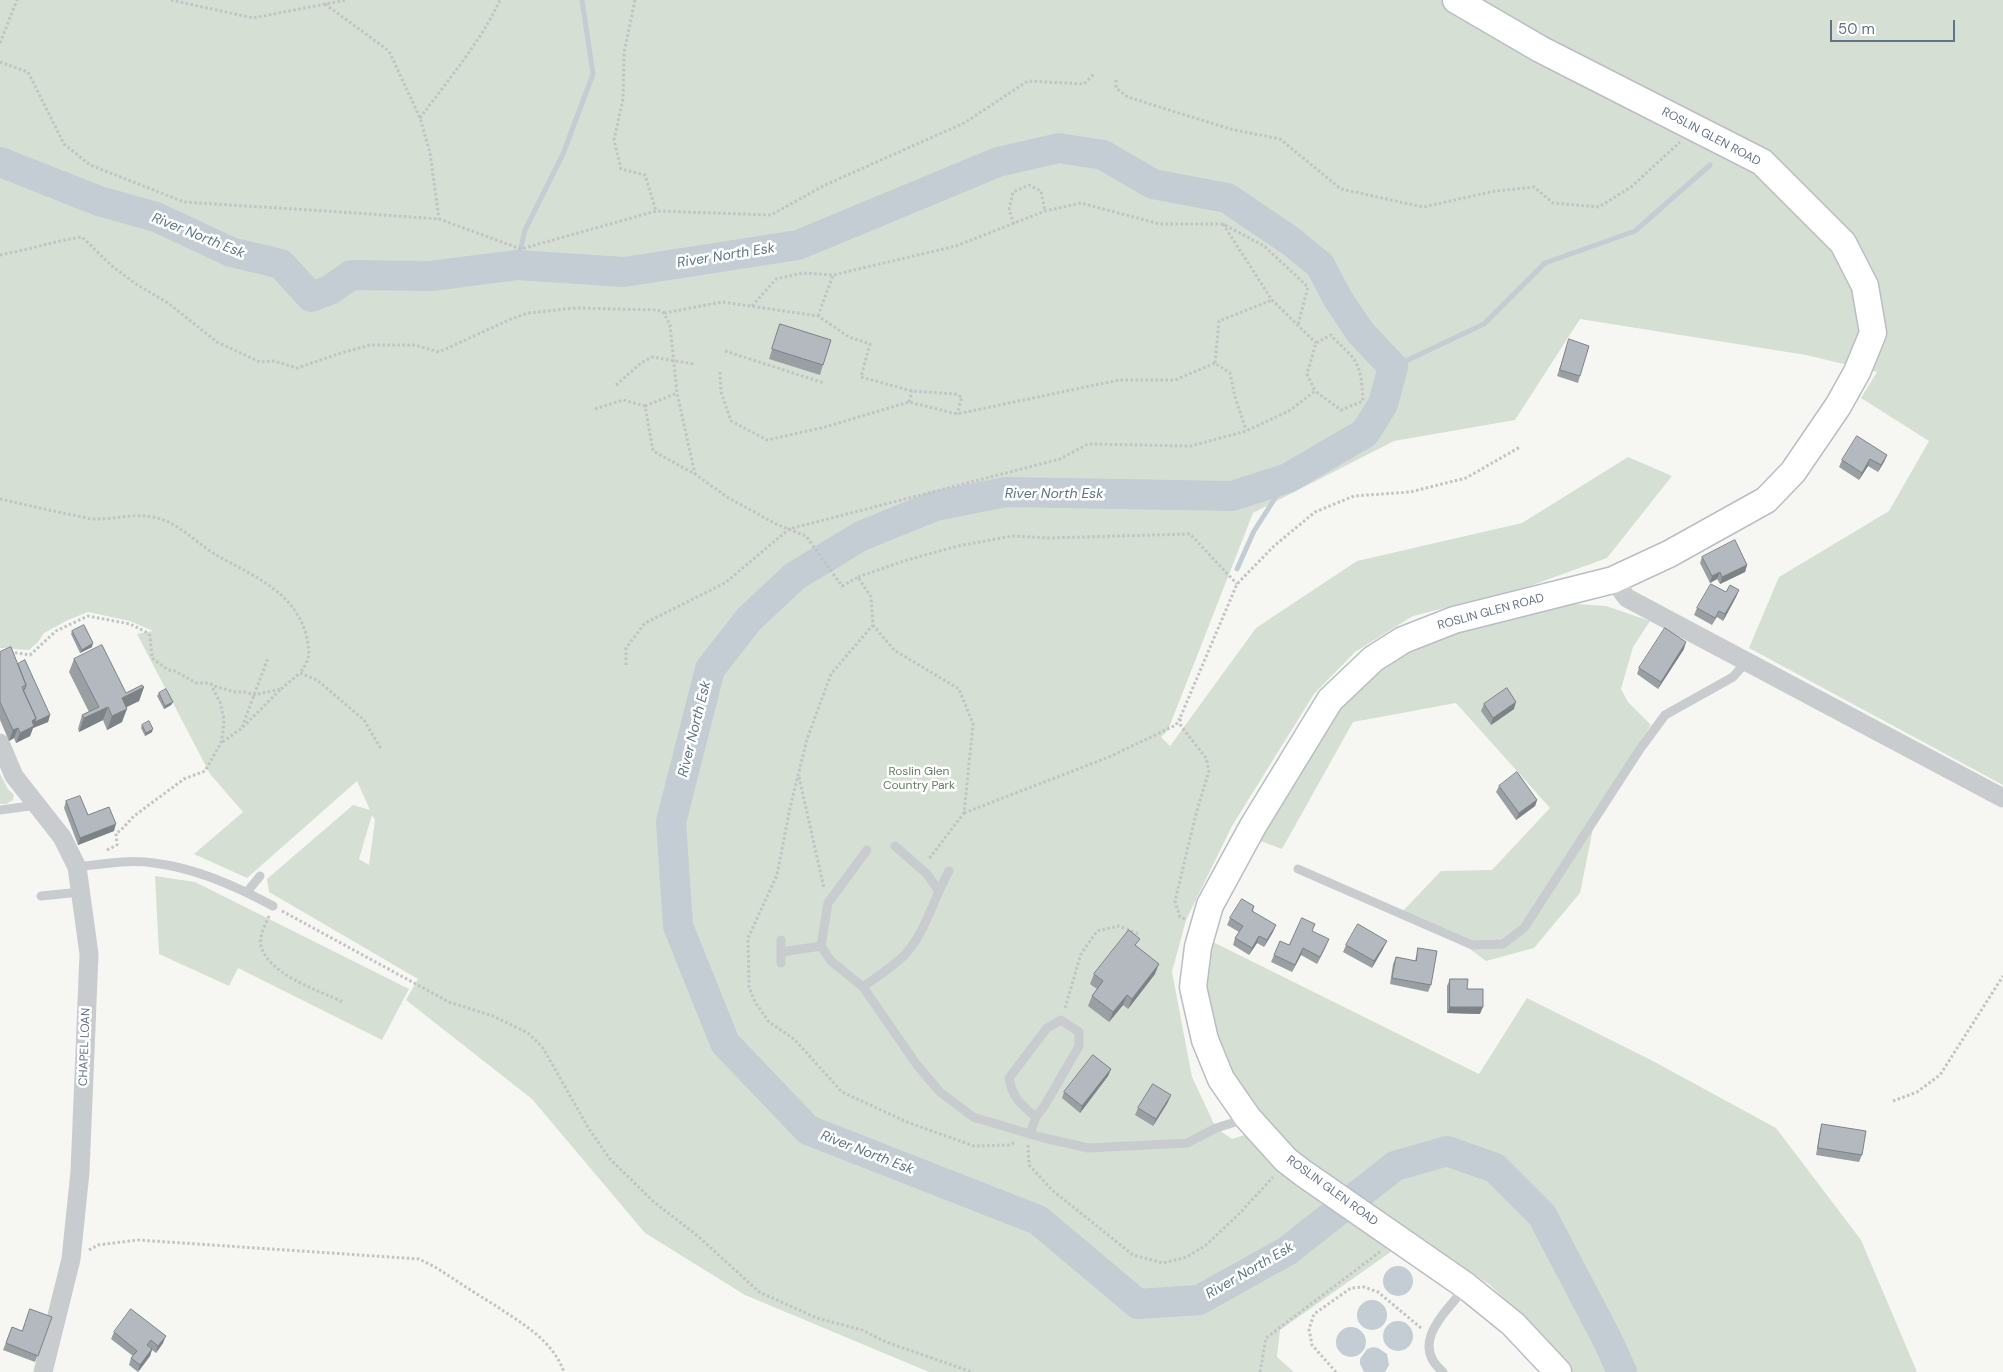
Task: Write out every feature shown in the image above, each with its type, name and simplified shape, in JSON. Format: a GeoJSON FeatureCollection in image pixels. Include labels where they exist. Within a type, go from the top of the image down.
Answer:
{"type":"FeatureCollection","features":[{"type":"Feature","properties":{"kind":"main road","name":"ROSLIN GLEN ROAD"},"geometry":{"type":"LineString","coordinates":[[1456,0],[1540,49],[1762,162],[1843,243],[1865,286],[1873,333],[1856,372],[1838,406],[1793,472],[1766,500],[1669,554],[1613,580],[1454,620],[1403,640],[1373,659],[1330,700],[1253,826],[1210,905],[1198,946],[1193,987],[1203,1031],[1221,1080],[1248,1118],[1286,1160],[1466,1286],[1513,1324],[1558,1372]]}},
{"type":"Feature","properties":{"kind":"street"},"geometry":{"type":"LineString","coordinates":[[1613,580],[1627,598],[2003,798]]}},
{"type":"Feature","properties":{"kind":"street","name":"CHAPEL LOAN"},"geometry":{"type":"LineString","coordinates":[[0,743],[14,776],[62,837],[77,867],[89,954],[80,1172],[71,1259],[43,1372]]}},
{"type":"Feature","properties":{"kind":"lane"},"geometry":{"type":"LineString","coordinates":[[1298,869],[1472,945],[1503,944],[1524,928],[1640,749],[1665,715],[1733,677],[1747,661]]}},
{"type":"Feature","properties":{"kind":"lane"},"geometry":{"type":"LineString","coordinates":[[0,810],[36,806]]}},
{"type":"Feature","properties":{"kind":"lane"},"geometry":{"type":"LineString","coordinates":[[895,846],[928,874],[938,890]]}},
{"type":"Feature","properties":{"kind":"lane"},"geometry":{"type":"LineString","coordinates":[[867,850],[828,903],[821,946],[832,961],[863,987],[917,1065],[940,1092],[973,1117],[1028,1134],[1088,1148],[1187,1143],[1216,1128],[1248,1118]]}},
{"type":"Feature","properties":{"kind":"lane"},"geometry":{"type":"LineString","coordinates":[[77,867],[121,862],[154,862],[195,872],[233,885],[273,906]]}},
{"type":"Feature","properties":{"kind":"lane"},"geometry":{"type":"LineString","coordinates":[[863,987],[908,951],[928,918],[938,890],[948,872]]}},
{"type":"Feature","properties":{"kind":"lane"},"geometry":{"type":"LineString","coordinates":[[247,892],[260,876]]}},
{"type":"Feature","properties":{"kind":"lane"},"geometry":{"type":"LineString","coordinates":[[40,896],[80,892]]}},
{"type":"Feature","properties":{"kind":"lane"},"geometry":{"type":"LineString","coordinates":[[781,940],[781,963]]}},
{"type":"Feature","properties":{"kind":"lane"},"geometry":{"type":"LineString","coordinates":[[782,952],[821,946]]}},
{"type":"Feature","properties":{"kind":"lane"},"geometry":{"type":"LineString","coordinates":[[1028,1134],[1036,1117],[1079,1046],[1079,1032],[1061,1020],[1048,1028],[1009,1078],[1011,1090],[1020,1104],[1036,1117]]}},
{"type":"Feature","properties":{"kind":"lane"},"geometry":{"type":"LineString","coordinates":[[1443,1372],[1433,1359],[1429,1348],[1429,1335],[1466,1286]]}},
{"type":"Feature","properties":{"kind":"path"},"geometry":{"type":"LineString","coordinates":[[0,43],[17,0]]}},
{"type":"Feature","properties":{"kind":"path"},"geometry":{"type":"LineString","coordinates":[[171,0],[253,18],[346,0]]}},
{"type":"Feature","properties":{"kind":"path"},"geometry":{"type":"LineString","coordinates":[[420,118],[468,54],[492,17],[500,0]]}},
{"type":"Feature","properties":{"kind":"path"},"geometry":{"type":"LineString","coordinates":[[634,0],[624,53],[623,99],[614,140],[620,170],[645,175],[656,210]]}},
{"type":"Feature","properties":{"kind":"path"},"geometry":{"type":"LineString","coordinates":[[325,4],[389,51],[420,118],[430,153],[439,220]]}},
{"type":"Feature","properties":{"kind":"path"},"geometry":{"type":"LineString","coordinates":[[0,62],[28,72],[64,144],[90,165],[184,202],[439,220],[521,249],[656,210],[771,215],[826,185],[964,123],[1028,81],[1084,84],[1095,73]]}},
{"type":"Feature","properties":{"kind":"path"},"geometry":{"type":"LineString","coordinates":[[1116,80],[1116,88],[1128,97],[1230,129],[1280,139],[1341,189],[1423,207],[1495,191],[1534,187],[1553,203],[1599,207],[1631,187],[1695,128]]}},
{"type":"Feature","properties":{"kind":"path"},"geometry":{"type":"LineString","coordinates":[[1014,224],[1009,210],[1013,192],[1029,185],[1041,191],[1045,211]]}},
{"type":"Feature","properties":{"kind":"path"},"geometry":{"type":"LineString","coordinates":[[752,306],[776,279],[803,273],[834,275],[956,246],[1045,211],[1081,203],[1160,224],[1223,224],[1264,246],[1308,287],[1298,325]]}},
{"type":"Feature","properties":{"kind":"path"},"geometry":{"type":"LineString","coordinates":[[1223,224],[1272,300],[1316,343]]}},
{"type":"Feature","properties":{"kind":"path"},"geometry":{"type":"LineString","coordinates":[[0,255],[51,242],[82,237],[112,266],[136,284],[168,303],[217,342],[260,362],[274,361],[297,368],[370,345],[415,345],[439,352],[528,313],[576,308],[658,310],[664,313],[670,325],[677,393],[695,474]]}},
{"type":"Feature","properties":{"kind":"path"},"geometry":{"type":"LineString","coordinates":[[818,316],[834,275]]}},
{"type":"Feature","properties":{"kind":"path"},"geometry":{"type":"LineString","coordinates":[[1215,363],[1219,320],[1272,300]]}},
{"type":"Feature","properties":{"kind":"path"},"geometry":{"type":"LineString","coordinates":[[664,313],[722,302],[818,316],[849,337],[870,344],[861,376],[912,391],[955,394],[962,397],[957,414]]}},
{"type":"Feature","properties":{"kind":"path"},"geometry":{"type":"LineString","coordinates":[[1330,335],[1354,358],[1362,380],[1363,400],[1341,410],[1315,391],[1307,374],[1316,343],[1330,335]]}},
{"type":"Feature","properties":{"kind":"path"},"geometry":{"type":"LineString","coordinates":[[725,351],[824,383]]}},
{"type":"Feature","properties":{"kind":"path"},"geometry":{"type":"LineString","coordinates":[[616,385],[641,363],[652,357],[694,364]]}},
{"type":"Feature","properties":{"kind":"path"},"geometry":{"type":"LineString","coordinates":[[720,372],[721,392],[731,421],[767,440],[825,427],[909,402],[957,414],[1119,380],[1175,380],[1215,363]]}},
{"type":"Feature","properties":{"kind":"path"},"geometry":{"type":"LineString","coordinates":[[1215,363],[1230,373],[1235,397],[1246,431]]}},
{"type":"Feature","properties":{"kind":"path"},"geometry":{"type":"LineString","coordinates":[[909,402],[912,391]]}},
{"type":"Feature","properties":{"kind":"path"},"geometry":{"type":"LineString","coordinates":[[626,664],[626,648],[645,623],[725,583],[789,529],[1060,459],[1088,444],[1191,446],[1246,431],[1289,411],[1315,391]]}},
{"type":"Feature","properties":{"kind":"path"},"geometry":{"type":"LineString","coordinates":[[594,409],[623,400],[645,406],[677,393]]}},
{"type":"Feature","properties":{"kind":"path"},"geometry":{"type":"LineString","coordinates":[[645,406],[653,450],[695,474],[727,498],[776,524],[806,536],[842,586],[858,577],[907,560],[1012,536],[1049,538],[1190,534],[1237,584]]}},
{"type":"Feature","properties":{"kind":"path"},"geometry":{"type":"LineString","coordinates":[[921,868],[964,813],[1109,757],[1176,725],[1237,584],[1274,546],[1315,512],[1354,496],[1410,492],[1466,478],[1520,447]]}},
{"type":"Feature","properties":{"kind":"path"},"geometry":{"type":"LineString","coordinates":[[0,499],[93,519],[134,515],[157,518],[176,526],[218,556],[232,562],[273,587],[292,606],[304,627],[309,661],[300,673],[242,728],[222,743],[204,771],[184,779],[134,816],[116,833],[117,845],[103,852]]}},
{"type":"Feature","properties":{"kind":"path"},"geometry":{"type":"LineString","coordinates":[[858,577],[870,597],[873,625],[894,650],[960,689],[972,724],[964,813]]}},
{"type":"Feature","properties":{"kind":"path"},"geometry":{"type":"LineString","coordinates":[[8,652],[30,655],[56,631],[88,616],[130,624],[148,633],[150,636],[152,658],[168,670],[175,671],[196,683],[209,683],[216,687],[254,695],[281,689]]}},
{"type":"Feature","properties":{"kind":"path"},"geometry":{"type":"LineString","coordinates":[[873,625],[831,674],[807,738],[777,875],[748,938],[750,987],[755,1002],[769,1022],[794,1039],[842,1092],[907,1122],[974,1146],[1010,1145],[1028,1134],[1029,1164],[1052,1190],[1133,1255],[1163,1263],[1187,1257],[1206,1245],[1239,1214],[1266,1184]]}},
{"type":"Feature","properties":{"kind":"path"},"geometry":{"type":"LineString","coordinates":[[242,728],[268,658]]}},
{"type":"Feature","properties":{"kind":"path"},"geometry":{"type":"LineString","coordinates":[[300,673],[317,680],[364,720],[381,749]]}},
{"type":"Feature","properties":{"kind":"path"},"geometry":{"type":"LineString","coordinates":[[209,683],[220,702],[223,713],[224,731],[222,743]]}},
{"type":"Feature","properties":{"kind":"path"},"geometry":{"type":"LineString","coordinates":[[1180,718],[1181,726],[1206,758],[1209,770],[1175,901],[1180,917],[1204,926]]}},
{"type":"Feature","properties":{"kind":"path"},"geometry":{"type":"LineString","coordinates":[[798,775],[828,903]]}},
{"type":"Feature","properties":{"kind":"path"},"geometry":{"type":"LineString","coordinates":[[344,1002],[302,983],[279,970],[270,962],[261,945],[262,933],[273,906],[449,1002],[493,1016],[528,1033],[543,1048],[589,1129],[610,1159],[654,1202],[699,1237],[759,1292],[817,1318],[862,1330],[886,1342],[972,1372]]}},
{"type":"Feature","properties":{"kind":"path"},"geometry":{"type":"LineString","coordinates":[[1061,1020],[1081,954],[1097,931],[1119,926],[1139,934]]}},
{"type":"Feature","properties":{"kind":"path"},"geometry":{"type":"LineString","coordinates":[[1893,1101],[1917,1092],[1940,1075],[2003,976]]}},
{"type":"Feature","properties":{"kind":"path"},"geometry":{"type":"LineString","coordinates":[[1260,1372],[1266,1338],[1395,1237]]}},
{"type":"Feature","properties":{"kind":"path"},"geometry":{"type":"LineString","coordinates":[[71,1259],[98,1246],[138,1240],[419,1259],[435,1267],[532,1330],[559,1359],[564,1372]]}},
{"type":"Feature","properties":{"kind":"path"},"geometry":{"type":"LineString","coordinates":[[1336,1372],[1312,1344],[1309,1329],[1314,1314],[1351,1288],[1364,1286],[1378,1292],[1429,1335]]}},
{"type":"Feature","properties":{"kind":"green space","name":"Roslin Glen Country Park"},"geometry":{"type":"Polygon","coordinates":[[[0,0],[2003,0],[2003,785],[1749,648],[1779,577],[1889,511],[1929,441],[1861,398],[1877,372],[1806,355],[1580,319],[1515,420],[1394,441],[1253,513],[1168,730],[1161,737],[1170,746],[1256,628],[1357,561],[1522,523],[1628,457],[1672,476],[1607,558],[1527,587],[1413,616],[1355,652],[1314,694],[1232,826],[1186,920],[1172,972],[1192,1077],[1216,1128],[1232,1139],[1248,1134],[1206,1012],[1204,986],[1211,941],[1479,1074],[1527,998],[1651,1060],[1776,1128],[1861,1240],[1917,1372],[1567,1372],[1547,1339],[1490,1285],[1311,1162],[1296,1184],[1392,1251],[1280,1330],[1277,1357],[1294,1372],[929,1372],[745,1295],[645,1233],[532,1099],[406,1000],[418,979],[269,892],[267,879],[353,805],[370,810],[357,781],[247,878],[194,854],[243,812],[210,774],[137,634],[153,631],[130,621],[88,612],[44,633],[29,650],[0,648],[0,0]],[[372,815],[359,859],[369,865],[375,820],[372,815]]]}},
{"type":"Feature","properties":{"kind":"green space"},"geometry":{"type":"Polygon","coordinates":[[[1576,604],[1606,606],[1650,621],[1633,647],[1621,689],[1628,702],[1651,725],[1597,809],[1580,893],[1534,948],[1486,961],[1447,932],[1403,911],[1441,871],[1492,870],[1550,808],[1456,703],[1353,722],[1282,849],[1258,840],[1337,709],[1379,666],[1459,628],[1576,604]]]}},
{"type":"Feature","properties":{"kind":"green space"},"geometry":{"type":"Polygon","coordinates":[[[0,774],[8,789],[14,795],[13,800],[6,804],[0,804],[0,774]]]}},
{"type":"Feature","properties":{"kind":"green space"},"geometry":{"type":"Polygon","coordinates":[[[155,876],[195,882],[409,989],[382,1040],[238,968],[229,986],[159,954],[155,876]]]}},
{"type":"Feature","properties":{"kind":"shaded area"},"geometry":{"type":"Polygon","coordinates":[[[1398,1266],[1408,1271],[1413,1281],[1408,1291],[1398,1296],[1388,1291],[1383,1281],[1388,1271],[1398,1266]]]}},
{"type":"Feature","properties":{"kind":"shaded area"},"geometry":{"type":"Polygon","coordinates":[[[1372,1300],[1382,1305],[1387,1315],[1382,1325],[1372,1330],[1362,1325],[1357,1315],[1362,1305],[1372,1300]]]}},
{"type":"Feature","properties":{"kind":"shaded area"},"geometry":{"type":"Polygon","coordinates":[[[1398,1321],[1408,1326],[1413,1336],[1408,1346],[1398,1351],[1388,1346],[1383,1336],[1388,1326],[1398,1321]]]}},
{"type":"Feature","properties":{"kind":"shaded area"},"geometry":{"type":"Polygon","coordinates":[[[1351,1327],[1361,1332],[1366,1342],[1361,1352],[1351,1357],[1341,1352],[1336,1342],[1341,1332],[1351,1327]]]}},
{"type":"Feature","properties":{"kind":"shaded area"},"geometry":{"type":"Polygon","coordinates":[[[1373,1347],[1387,1354],[1389,1365],[1385,1372],[1364,1372],[1360,1364],[1360,1359],[1367,1349],[1373,1347]]]}},
{"type":"Feature","properties":{"kind":"building"},"geometry":{"type":"Polygon","coordinates":[[[780,324],[831,340],[823,365],[772,349],[780,324]]]}},
{"type":"Feature","properties":{"kind":"building"},"geometry":{"type":"Polygon","coordinates":[[[1569,339],[1589,346],[1580,376],[1560,370],[1569,339]]]}},
{"type":"Feature","properties":{"kind":"building"},"geometry":{"type":"Polygon","coordinates":[[[1857,436],[1887,455],[1881,465],[1870,459],[1862,473],[1842,460],[1857,436]]]}},
{"type":"Feature","properties":{"kind":"building"},"geometry":{"type":"Polygon","coordinates":[[[1735,540],[1747,565],[1722,577],[1720,572],[1712,576],[1702,557],[1735,540]]]}},
{"type":"Feature","properties":{"kind":"building"},"geometry":{"type":"Polygon","coordinates":[[[1711,584],[1726,592],[1730,585],[1739,590],[1725,614],[1719,611],[1715,618],[1697,608],[1711,584]]]}},
{"type":"Feature","properties":{"kind":"building"},"geometry":{"type":"Polygon","coordinates":[[[84,625],[93,643],[82,650],[72,631],[84,625]]]}},
{"type":"Feature","properties":{"kind":"building"},"geometry":{"type":"Polygon","coordinates":[[[1665,628],[1686,642],[1661,682],[1639,668],[1665,628]]]}},
{"type":"Feature","properties":{"kind":"building"},"geometry":{"type":"Polygon","coordinates":[[[102,645],[126,693],[142,685],[144,687],[122,698],[127,709],[112,716],[108,707],[84,718],[82,715],[99,707],[74,659],[102,645]]]}},
{"type":"Feature","properties":{"kind":"building"},"geometry":{"type":"Polygon","coordinates":[[[11,647],[26,685],[22,687],[36,718],[32,721],[34,726],[20,733],[18,728],[13,730],[0,702],[0,652],[11,647]]]}},
{"type":"Feature","properties":{"kind":"building"},"geometry":{"type":"Polygon","coordinates":[[[25,660],[50,715],[35,722],[36,718],[23,690],[26,685],[18,664],[25,660]]]}},
{"type":"Feature","properties":{"kind":"building"},"geometry":{"type":"Polygon","coordinates":[[[1507,688],[1516,702],[1493,718],[1484,704],[1507,688]]]}},
{"type":"Feature","properties":{"kind":"building"},"geometry":{"type":"Polygon","coordinates":[[[166,689],[173,702],[165,706],[159,693],[166,689]]]}},
{"type":"Feature","properties":{"kind":"building"},"geometry":{"type":"Polygon","coordinates":[[[149,721],[153,729],[146,733],[142,725],[149,721]]]}},
{"type":"Feature","properties":{"kind":"building"},"geometry":{"type":"Polygon","coordinates":[[[1517,772],[1537,800],[1519,813],[1499,786],[1517,772]]]}},
{"type":"Feature","properties":{"kind":"building"},"geometry":{"type":"Polygon","coordinates":[[[80,796],[88,815],[109,807],[116,824],[80,838],[66,801],[80,796]]]}},
{"type":"Feature","properties":{"kind":"building"},"geometry":{"type":"Polygon","coordinates":[[[1242,899],[1254,906],[1252,911],[1276,925],[1267,940],[1259,936],[1252,948],[1235,938],[1243,926],[1230,918],[1242,899]]]}},
{"type":"Feature","properties":{"kind":"building"},"geometry":{"type":"Polygon","coordinates":[[[1302,918],[1315,924],[1312,931],[1329,939],[1320,957],[1303,948],[1295,965],[1274,955],[1280,941],[1289,945],[1302,918]]]}},
{"type":"Feature","properties":{"kind":"building"},"geometry":{"type":"Polygon","coordinates":[[[1358,924],[1387,941],[1374,961],[1346,945],[1358,924]]]}},
{"type":"Feature","properties":{"kind":"building"},"geometry":{"type":"Polygon","coordinates":[[[1129,930],[1140,939],[1135,945],[1159,964],[1132,999],[1127,995],[1113,1012],[1092,996],[1103,981],[1094,974],[1129,930]]]}},
{"type":"Feature","properties":{"kind":"building"},"geometry":{"type":"Polygon","coordinates":[[[1418,948],[1437,951],[1431,985],[1392,978],[1396,957],[1416,961],[1418,948]]]}},
{"type":"Feature","properties":{"kind":"building"},"geometry":{"type":"Polygon","coordinates":[[[1450,979],[1468,979],[1467,989],[1483,989],[1483,1007],[1450,1007],[1450,979]]]}},
{"type":"Feature","properties":{"kind":"building"},"geometry":{"type":"Polygon","coordinates":[[[1093,1055],[1111,1069],[1082,1106],[1064,1092],[1093,1055]]]}},
{"type":"Feature","properties":{"kind":"building"},"geometry":{"type":"Polygon","coordinates":[[[1153,1084],[1171,1095],[1156,1119],[1138,1108],[1153,1084]]]}},
{"type":"Feature","properties":{"kind":"building"},"geometry":{"type":"Polygon","coordinates":[[[1822,1124],[1866,1131],[1862,1155],[1818,1148],[1822,1124]]]}},
{"type":"Feature","properties":{"kind":"building"},"geometry":{"type":"Polygon","coordinates":[[[30,1309],[52,1317],[38,1356],[6,1343],[12,1327],[22,1331],[30,1309]]]}},
{"type":"Feature","properties":{"kind":"building"},"geometry":{"type":"Polygon","coordinates":[[[131,1309],[166,1336],[158,1346],[151,1340],[147,1345],[152,1349],[140,1365],[131,1358],[137,1351],[114,1332],[131,1309]]]}},
{"type":"Feature","properties":{"kind":"waterway"},"geometry":{"type":"LineString","coordinates":[[517,265],[525,230],[563,154],[593,74],[582,0]]}},
{"type":"Feature","properties":{"kind":"waterway","name":"River North Esk"},"geometry":{"type":"LineString","coordinates":[[0,162],[99,201],[156,217],[231,252],[281,264],[311,297],[330,290],[351,275],[431,276],[517,265],[624,272],[798,245],[998,162],[1059,148],[1103,155],[1153,184],[1227,198],[1292,242],[1320,265],[1338,299],[1360,332],[1393,367],[1383,404],[1365,433],[1288,478],[1232,496],[1006,492],[935,506],[861,536],[795,576],[749,619],[710,669],[671,822],[678,926],[725,1043],[808,1130],[1038,1220],[1138,1304],[1199,1300],[1287,1251],[1395,1166],[1447,1151],[1495,1168],[1542,1215],[1608,1341],[1622,1372]]}},
{"type":"Feature","properties":{"kind":"waterway"},"geometry":{"type":"LineString","coordinates":[[1393,367],[1484,324],[1545,263],[1635,231],[1710,165]]}},
{"type":"Feature","properties":{"kind":"waterway"},"geometry":{"type":"LineString","coordinates":[[1237,569],[1254,531],[1288,478]]}}]}
